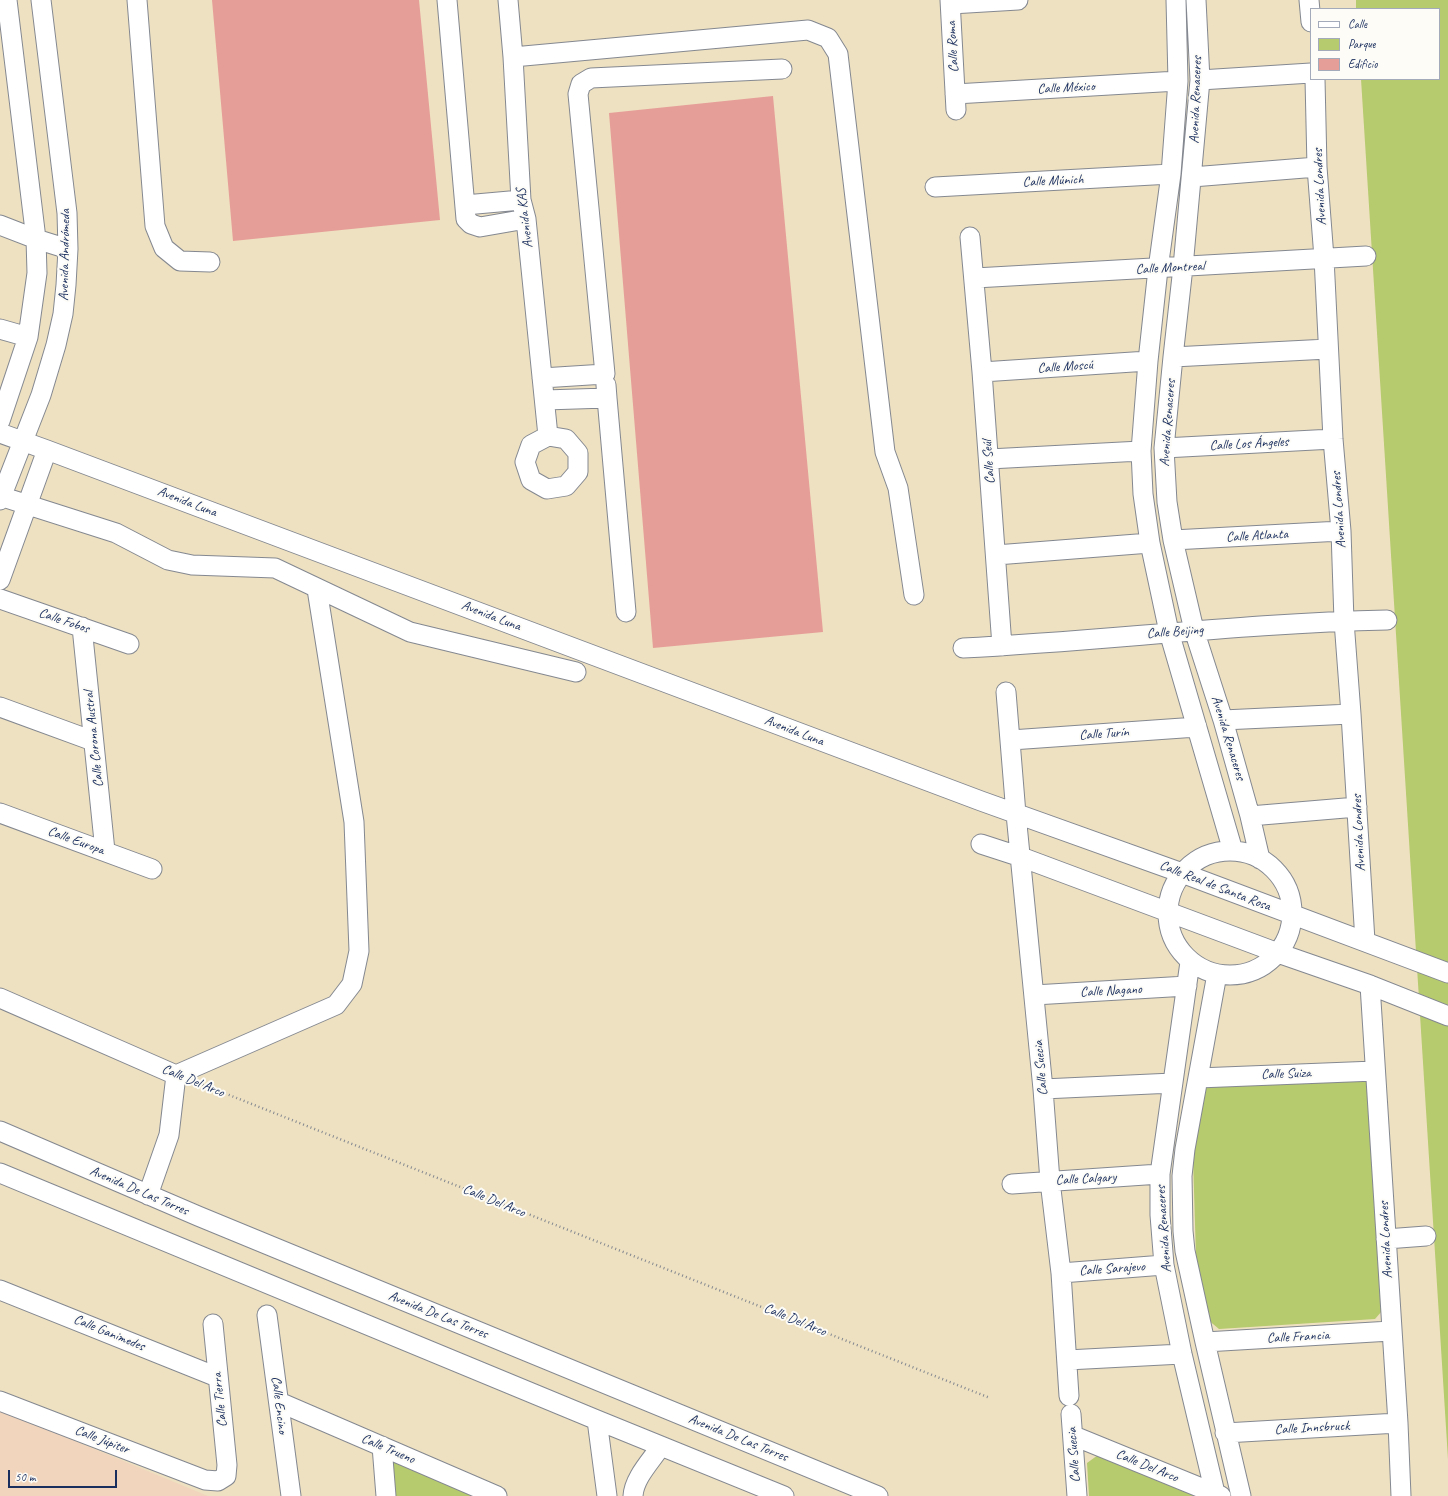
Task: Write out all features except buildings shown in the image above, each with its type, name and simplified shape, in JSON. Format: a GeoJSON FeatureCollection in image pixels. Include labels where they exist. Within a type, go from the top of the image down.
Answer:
{"type":"FeatureCollection","features":[{"type":"Feature","properties":{"kind":"street","name":"Avenida Andrómeda"},"geometry":{"type":"LineString","coordinates":[[0,421],[28,338],[37,273],[36,239],[6,0]]}},
{"type":"Feature","properties":{"kind":"street","name":"Avenida Andrómeda"},"geometry":{"type":"LineString","coordinates":[[0,498],[41,395],[63,314],[68,249],[67,213],[41,0]]}},
{"type":"Feature","properties":{"kind":"street"},"geometry":{"type":"LineString","coordinates":[[137,0],[155,226],[164,248],[180,261],[210,262]]}},
{"type":"Feature","properties":{"kind":"street"},"geometry":{"type":"LineString","coordinates":[[447,0],[466,219],[471,224],[480,227],[526,219]]}},
{"type":"Feature","properties":{"kind":"street","name":"Avenida KAS"},"geometry":{"type":"LineString","coordinates":[[508,0],[514,57],[521,200],[526,219],[548,436]]}},
{"type":"Feature","properties":{"kind":"street"},"geometry":{"type":"LineString","coordinates":[[950,2],[1018,0]]}},
{"type":"Feature","properties":{"kind":"street","name":"Avenida Renaceres"},"geometry":{"type":"LineString","coordinates":[[1176,0],[1178,81],[1171,174],[1158,269],[1148,361],[1141,451],[1143,494],[1150,543],[1169,632],[1233,851]]}},
{"type":"Feature","properties":{"kind":"street","name":"Avenida Renaceres"},"geometry":{"type":"LineString","coordinates":[[1196,0],[1200,80],[1192,177],[1164,448],[1167,502],[1173,540],[1194,630],[1223,720],[1250,816],[1260,859]]}},
{"type":"Feature","properties":{"kind":"street"},"geometry":{"type":"LineString","coordinates":[[1309,0],[1310,11]]}},
{"type":"Feature","properties":{"kind":"street","name":"Calle Roma"},"geometry":{"type":"LineString","coordinates":[[950,2],[956,102]]}},
{"type":"Feature","properties":{"kind":"street"},"geometry":{"type":"LineString","coordinates":[[514,57],[808,30],[828,38],[838,54],[885,452],[898,488],[914,595]]}},
{"type":"Feature","properties":{"kind":"street"},"geometry":{"type":"LineString","coordinates":[[626,612],[578,94],[581,84],[591,78],[782,69]]}},
{"type":"Feature","properties":{"kind":"street"},"geometry":{"type":"LineString","coordinates":[[1200,80],[1310,73]]}},
{"type":"Feature","properties":{"kind":"street","name":"Avenida Londres"},"geometry":{"type":"LineString","coordinates":[[1315,80],[1318,167],[1333,439],[1341,531],[1344,621],[1352,714],[1365,941]]}},
{"type":"Feature","properties":{"kind":"street","name":"Calle México"},"geometry":{"type":"LineString","coordinates":[[956,102],[1178,81]]}},
{"type":"Feature","properties":{"kind":"street"},"geometry":{"type":"LineString","coordinates":[[1192,177],[1318,167]]}},
{"type":"Feature","properties":{"kind":"street","name":"Calle Múnich"},"geometry":{"type":"LineString","coordinates":[[935,187],[1171,174]]}},
{"type":"Feature","properties":{"kind":"street"},"geometry":{"type":"LineString","coordinates":[[465,205],[521,200]]}},
{"type":"Feature","properties":{"kind":"street"},"geometry":{"type":"LineString","coordinates":[[0,224],[36,239],[68,249]]}},
{"type":"Feature","properties":{"kind":"street","name":"Calle Seúl"},"geometry":{"type":"LineString","coordinates":[[970,237],[975,278],[1002,646]]}},
{"type":"Feature","properties":{"kind":"street","name":"Calle Montreal"},"geometry":{"type":"LineString","coordinates":[[975,278],[1158,269],[1366,256]]}},
{"type":"Feature","properties":{"kind":"street"},"geometry":{"type":"LineString","coordinates":[[0,329],[28,338]]}},
{"type":"Feature","properties":{"kind":"street"},"geometry":{"type":"LineString","coordinates":[[1173,357],[1328,349]]}},
{"type":"Feature","properties":{"kind":"street","name":"Calle Moscú"},"geometry":{"type":"LineString","coordinates":[[982,372],[1148,361]]}},
{"type":"Feature","properties":{"kind":"street"},"geometry":{"type":"LineString","coordinates":[[542,378],[605,374]]}},
{"type":"Feature","properties":{"kind":"street"},"geometry":{"type":"LineString","coordinates":[[545,400],[607,398]]}},
{"type":"Feature","properties":{"kind":"street","name":"Avenida Luna"},"geometry":{"type":"LineString","coordinates":[[0,433],[980,801]]}},
{"type":"Feature","properties":{"kind":"street","name":"Calle Los Ángeles"},"geometry":{"type":"LineString","coordinates":[[1164,448],[1333,439]]}},
{"type":"Feature","properties":{"kind":"street"},"geometry":{"type":"LineString","coordinates":[[0,580],[48,450]]}},
{"type":"Feature","properties":{"kind":"street"},"geometry":{"type":"LineString","coordinates":[[989,459],[1141,451]]}},
{"type":"Feature","properties":{"kind":"street"},"geometry":{"type":"LineString","coordinates":[[0,498],[116,533],[168,560],[192,565],[275,568],[410,632],[576,672]]}},
{"type":"Feature","properties":{"kind":"street","name":"Calle Atlanta"},"geometry":{"type":"LineString","coordinates":[[1173,540],[1341,531]]}},
{"type":"Feature","properties":{"kind":"street"},"geometry":{"type":"LineString","coordinates":[[996,555],[1150,543]]}},
{"type":"Feature","properties":{"kind":"street"},"geometry":{"type":"LineString","coordinates":[[148,1195],[169,1135],[176,1075],[336,1005],[352,984],[360,951],[354,822],[317,589]]}},
{"type":"Feature","properties":{"kind":"street","name":"Calle Fobos"},"geometry":{"type":"LineString","coordinates":[[0,599],[128,644]]}},
{"type":"Feature","properties":{"kind":"street","name":"Calle Beijing"},"geometry":{"type":"LineString","coordinates":[[963,648],[1194,630],[1344,621],[1387,620]]}},
{"type":"Feature","properties":{"kind":"street","name":"Calle Corona Austral"},"geometry":{"type":"LineString","coordinates":[[82,627],[105,851]]}},
{"type":"Feature","properties":{"kind":"street","name":"Calle Suecia"},"geometry":{"type":"LineString","coordinates":[[1006,692],[1016,814],[1043,1089],[1050,1181],[1060,1273],[1070,1405],[1074,1436],[1077,1496]]}},
{"type":"Feature","properties":{"kind":"street"},"geometry":{"type":"LineString","coordinates":[[0,707],[94,741]]}},
{"type":"Feature","properties":{"kind":"street"},"geometry":{"type":"LineString","coordinates":[[1223,720],[1352,714]]}},
{"type":"Feature","properties":{"kind":"street","name":"Calle Turín"},"geometry":{"type":"LineString","coordinates":[[1011,740],[1197,727]]}},
{"type":"Feature","properties":{"kind":"street","name":"Calle Real de Santa Rosa"},"geometry":{"type":"LineString","coordinates":[[980,801],[1182,873],[1448,973]]}},
{"type":"Feature","properties":{"kind":"street"},"geometry":{"type":"LineString","coordinates":[[1250,816],[1357,807]]}},
{"type":"Feature","properties":{"kind":"street","name":"Calle Europa"},"geometry":{"type":"LineString","coordinates":[[0,813],[152,869]]}},
{"type":"Feature","properties":{"kind":"street"},"geometry":{"type":"LineString","coordinates":[[981,844],[1021,857],[1278,953],[1370,984],[1448,1016]]}},
{"type":"Feature","properties":{"kind":"street"},"geometry":{"type":"LineString","coordinates":[[1233,851],[1247,853],[1260,859],[1274,869],[1284,882],[1290,898],[1292,915],[1290,928],[1286,941],[1278,953],[1257,969],[1244,974],[1217,974],[1198,967],[1190,962],[1178,948],[1170,931],[1167,912],[1171,891],[1182,873],[1196,860],[1214,853],[1233,851]]}},
{"type":"Feature","properties":{"kind":"street","name":"Avenida Renaceres"},"geometry":{"type":"LineString","coordinates":[[1190,962],[1160,1174],[1160,1215],[1164,1265],[1182,1354],[1218,1495]]}},
{"type":"Feature","properties":{"kind":"street","name":"Avenida Renaceres"},"geometry":{"type":"LineString","coordinates":[[1217,974],[1185,1149],[1182,1176],[1183,1231],[1188,1268],[1241,1496]]}},
{"type":"Feature","properties":{"kind":"street","name":"Avenida Londres"},"geometry":{"type":"LineString","coordinates":[[1370,984],[1398,1423],[1401,1496]]}},
{"type":"Feature","properties":{"kind":"street","name":"Calle Nagano"},"geometry":{"type":"LineString","coordinates":[[1034,995],[1187,986]]}},
{"type":"Feature","properties":{"kind":"street","name":"Calle Del Arco"},"geometry":{"type":"LineString","coordinates":[[0,998],[176,1075]]}},
{"type":"Feature","properties":{"kind":"street","name":"Calle Suiza"},"geometry":{"type":"LineString","coordinates":[[1198,1078],[1375,1071]]}},
{"type":"Feature","properties":{"kind":"street"},"geometry":{"type":"LineString","coordinates":[[1043,1089],[1173,1082]]}},
{"type":"Feature","properties":{"kind":"street","name":"Avenida De Las Torres"},"geometry":{"type":"LineString","coordinates":[[0,1131],[148,1195],[878,1496]]}},
{"type":"Feature","properties":{"kind":"street"},"geometry":{"type":"LineString","coordinates":[[0,1173],[784,1496]]}},
{"type":"Feature","properties":{"kind":"street","name":"Calle Calgary"},"geometry":{"type":"LineString","coordinates":[[1012,1184],[1160,1174]]}},
{"type":"Feature","properties":{"kind":"street"},"geometry":{"type":"LineString","coordinates":[[1386,1239],[1426,1236]]}},
{"type":"Feature","properties":{"kind":"street","name":"Calle Sarajevo"},"geometry":{"type":"LineString","coordinates":[[1060,1273],[1164,1265]]}},
{"type":"Feature","properties":{"kind":"street","name":"Calle Ganimedes"},"geometry":{"type":"LineString","coordinates":[[0,1290],[218,1377]]}},
{"type":"Feature","properties":{"kind":"street","name":"Calle Encino"},"geometry":{"type":"LineString","coordinates":[[267,1315],[291,1496]]}},
{"type":"Feature","properties":{"kind":"street","name":"Calle Tierra"},"geometry":{"type":"LineString","coordinates":[[213,1324],[227,1465],[226,1476]]}},
{"type":"Feature","properties":{"kind":"street","name":"Calle Francia"},"geometry":{"type":"LineString","coordinates":[[1205,1342],[1391,1331]]}},
{"type":"Feature","properties":{"kind":"street"},"geometry":{"type":"LineString","coordinates":[[1067,1360],[1182,1354]]}},
{"type":"Feature","properties":{"kind":"street","name":"Calle Júpiter"},"geometry":{"type":"LineString","coordinates":[[0,1401],[205,1480],[218,1481],[226,1476]]}},
{"type":"Feature","properties":{"kind":"street","name":"Calle Trueno"},"geometry":{"type":"LineString","coordinates":[[279,1402],[497,1496]]}},
{"type":"Feature","properties":{"kind":"street"},"geometry":{"type":"LineString","coordinates":[[597,1420],[606,1496]]}},
{"type":"Feature","properties":{"kind":"street","name":"Calle Innsbruck"},"geometry":{"type":"LineString","coordinates":[[1226,1433],[1398,1423]]}},
{"type":"Feature","properties":{"kind":"street","name":"Calle Del Arco"},"geometry":{"type":"LineString","coordinates":[[1074,1436],[1218,1495]]}},
{"type":"Feature","properties":{"kind":"street"},"geometry":{"type":"LineString","coordinates":[[382,1446],[386,1496]]}},
{"type":"Feature","properties":{"kind":"street"},"geometry":{"type":"LineString","coordinates":[[633,1496],[633,1490],[640,1476],[661,1446]]}},
{"type":"Feature","properties":{"kind":"path","name":"Calle Del Arco"},"geometry":{"type":"LineString","coordinates":[[176,1075],[990,1398]]}},
{"type":"Feature","properties":{"kind":"shaded area"},"geometry":{"type":"Polygon","coordinates":[[[0,1410],[208,1496],[0,1496],[0,1410]]]}},
{"type":"Feature","properties":{"kind":"green space"},"geometry":{"type":"Polygon","coordinates":[[[1356,0],[1448,0],[1448,1459],[1361,80],[1440,80],[1440,8],[1356,8],[1356,0]]]}},
{"type":"Feature","properties":{"kind":"green space"},"geometry":{"type":"Polygon","coordinates":[[[1367,1078],[1382,1311],[1375,1319],[1219,1329],[1207,1319],[1196,1257],[1193,1158],[1206,1088],[1216,1081],[1367,1078]]]}},
{"type":"Feature","properties":{"kind":"green space"},"geometry":{"type":"Polygon","coordinates":[[[1098,1455],[1198,1496],[1089,1496],[1087,1463],[1098,1455]]]}},
{"type":"Feature","properties":{"kind":"green space"},"geometry":{"type":"Polygon","coordinates":[[[400,1460],[477,1496],[395,1496],[390,1462],[400,1460]]]}}]}
